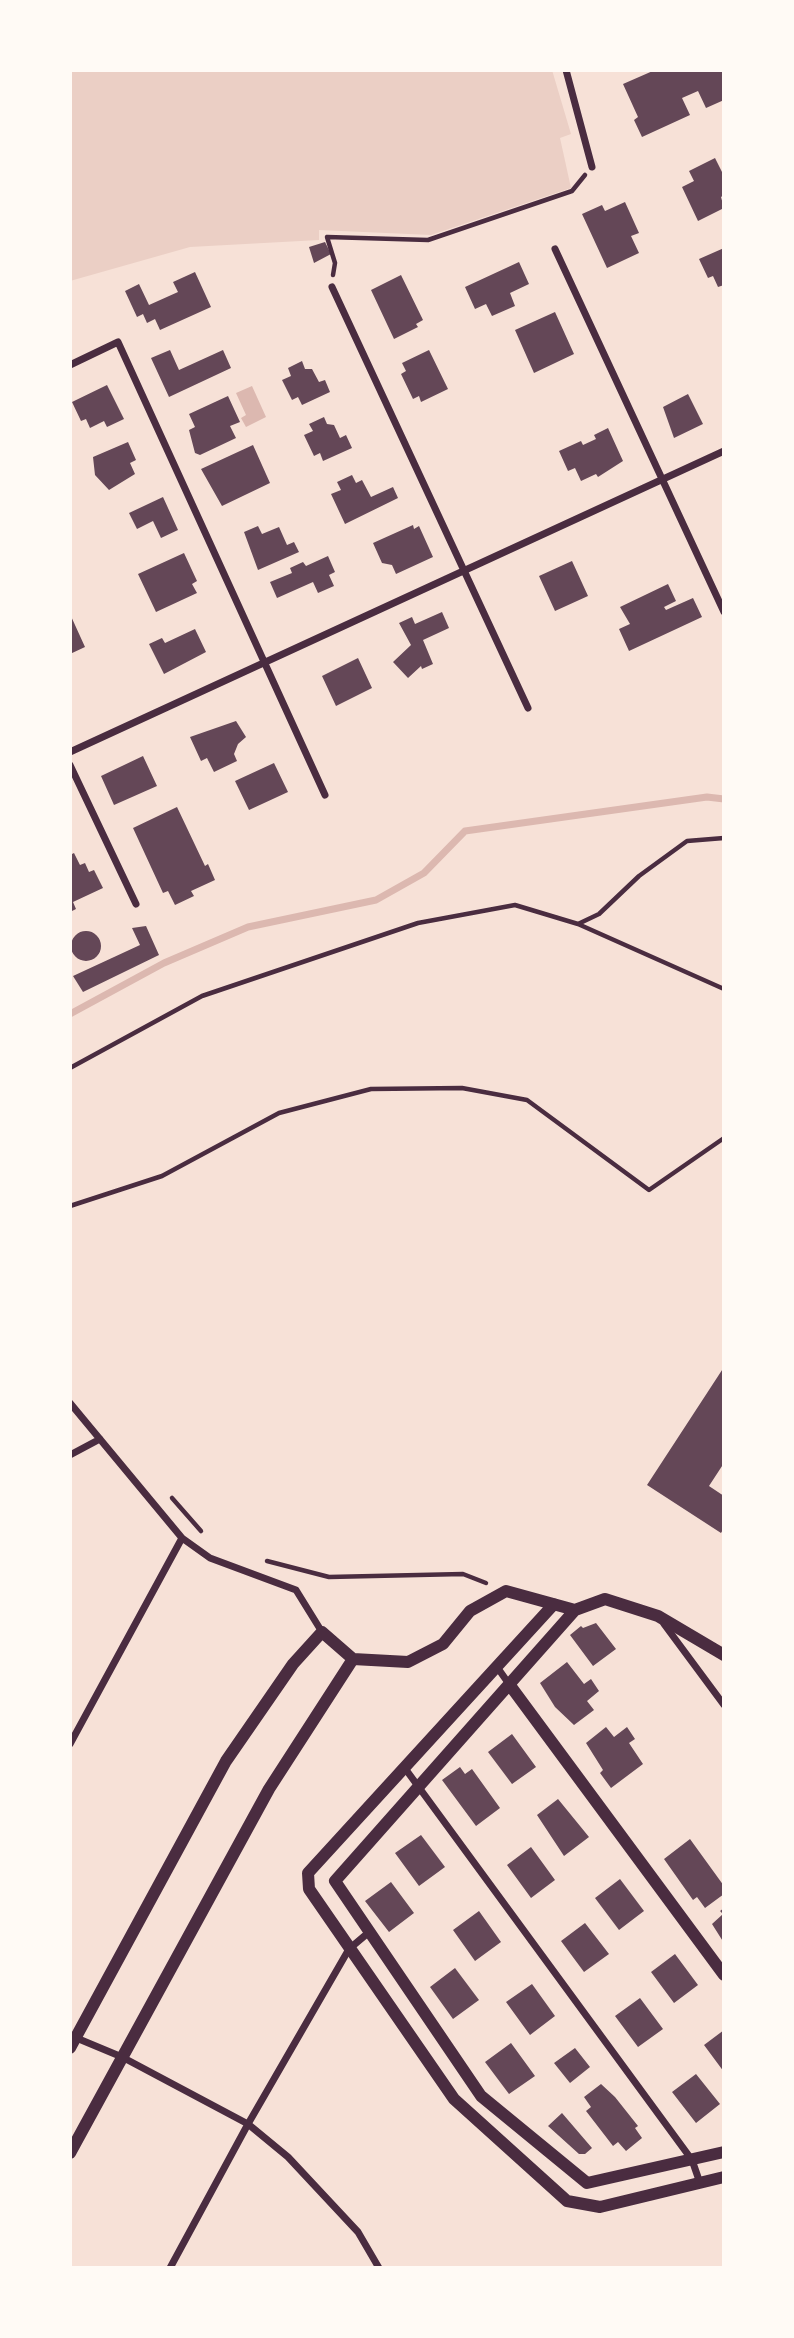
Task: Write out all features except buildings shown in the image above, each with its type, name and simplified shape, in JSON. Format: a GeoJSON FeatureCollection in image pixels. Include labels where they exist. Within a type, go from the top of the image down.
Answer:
{"type":"FeatureCollection","features":[{"type":"Feature","properties":{"kind":"street"},"geometry":{"type":"LineString","coordinates":[[566,70],[592,167]]}},
{"type":"Feature","properties":{"kind":"street"},"geometry":{"type":"LineString","coordinates":[[555,249],[724,612]]}},
{"type":"Feature","properties":{"kind":"street"},"geometry":{"type":"LineString","coordinates":[[332,287],[528,708]]}},
{"type":"Feature","properties":{"kind":"street"},"geometry":{"type":"LineString","coordinates":[[70,365],[118,342],[325,795]]}},
{"type":"Feature","properties":{"kind":"street"},"geometry":{"type":"LineString","coordinates":[[70,752],[724,451]]}},
{"type":"Feature","properties":{"kind":"street"},"geometry":{"type":"LineString","coordinates":[[70,765],[136,904]]}},
{"type":"Feature","properties":{"kind":"street"},"geometry":{"type":"LineString","coordinates":[[70,1403],[182,1538],[210,1558],[296,1590],[322,1632],[353,1659],[408,1662],[443,1644],[470,1611],[506,1591],[575,1610]]}},
{"type":"Feature","properties":{"kind":"street"},"geometry":{"type":"LineString","coordinates":[[70,1455],[100,1439]]}},
{"type":"Feature","properties":{"kind":"street"},"geometry":{"type":"LineString","coordinates":[[70,1744],[182,1538]]}},
{"type":"Feature","properties":{"kind":"street"},"geometry":{"type":"LineString","coordinates":[[724,1655],[658,1616],[605,1599],[575,1610],[335,1881],[481,2096],[587,2183],[724,2152]]}},
{"type":"Feature","properties":{"kind":"street"},"geometry":{"type":"LineString","coordinates":[[554,1604],[308,1872],[309,1889],[454,2099],[567,2201],[600,2207],[724,2177]]}},
{"type":"Feature","properties":{"kind":"street"},"geometry":{"type":"LineString","coordinates":[[658,1616],[724,1704]]}},
{"type":"Feature","properties":{"kind":"street"},"geometry":{"type":"LineString","coordinates":[[322,1632],[293,1664],[226,1761],[72,2041],[122,2057],[248,2124],[288,2157],[358,2232],[379,2268]]}},
{"type":"Feature","properties":{"kind":"street"},"geometry":{"type":"LineString","coordinates":[[70,2153],[269,1789],[353,1659]]}},
{"type":"Feature","properties":{"kind":"street"},"geometry":{"type":"LineString","coordinates":[[496,1667],[724,1975]]}},
{"type":"Feature","properties":{"kind":"street"},"geometry":{"type":"LineString","coordinates":[[404,1767],[692,2161],[700,2183]]}},
{"type":"Feature","properties":{"kind":"street"},"geometry":{"type":"LineString","coordinates":[[170,2268],[248,2124],[349,1949],[368,1933]]}},
{"type":"Feature","properties":{"kind":"path"},"geometry":{"type":"LineString","coordinates":[[332,287],[335,263],[327,237],[428,240],[572,191],[592,167]]}},
{"type":"Feature","properties":{"kind":"path"},"geometry":{"type":"LineString","coordinates":[[578,924],[599,914],[639,876],[687,841],[724,838]]}},
{"type":"Feature","properties":{"kind":"path"},"geometry":{"type":"LineString","coordinates":[[70,1068],[202,996],[418,923],[515,905],[578,924],[724,989]]}},
{"type":"Feature","properties":{"kind":"path"},"geometry":{"type":"LineString","coordinates":[[70,1206],[162,1176],[279,1113],[370,1089],[462,1088],[527,1100],[649,1190],[724,1138]]}},
{"type":"Feature","properties":{"kind":"path"},"geometry":{"type":"LineString","coordinates":[[170,1497],[206,1537]]}},
{"type":"Feature","properties":{"kind":"path"},"geometry":{"type":"LineString","coordinates":[[256,1558],[329,1577],[463,1574],[506,1591]]}},
{"type":"Feature","properties":{"kind":"shaded area"},"geometry":{"type":"Polygon","coordinates":[[[70,70],[552,70],[571,134],[560,138],[571,188],[431,235],[319,230],[319,240],[190,247],[70,281],[70,70]]]}},
{"type":"Feature","properties":{"kind":"shaded area"},"geometry":{"type":"Polygon","coordinates":[[[252,386],[266,417],[246,427],[241,418],[246,415],[236,393],[252,386]]]}},
{"type":"Feature","properties":{"kind":"waterway"},"geometry":{"type":"LineString","coordinates":[[70,1014],[164,963],[248,927],[376,900],[424,873],[465,831],[707,797],[724,799]]}}]}
